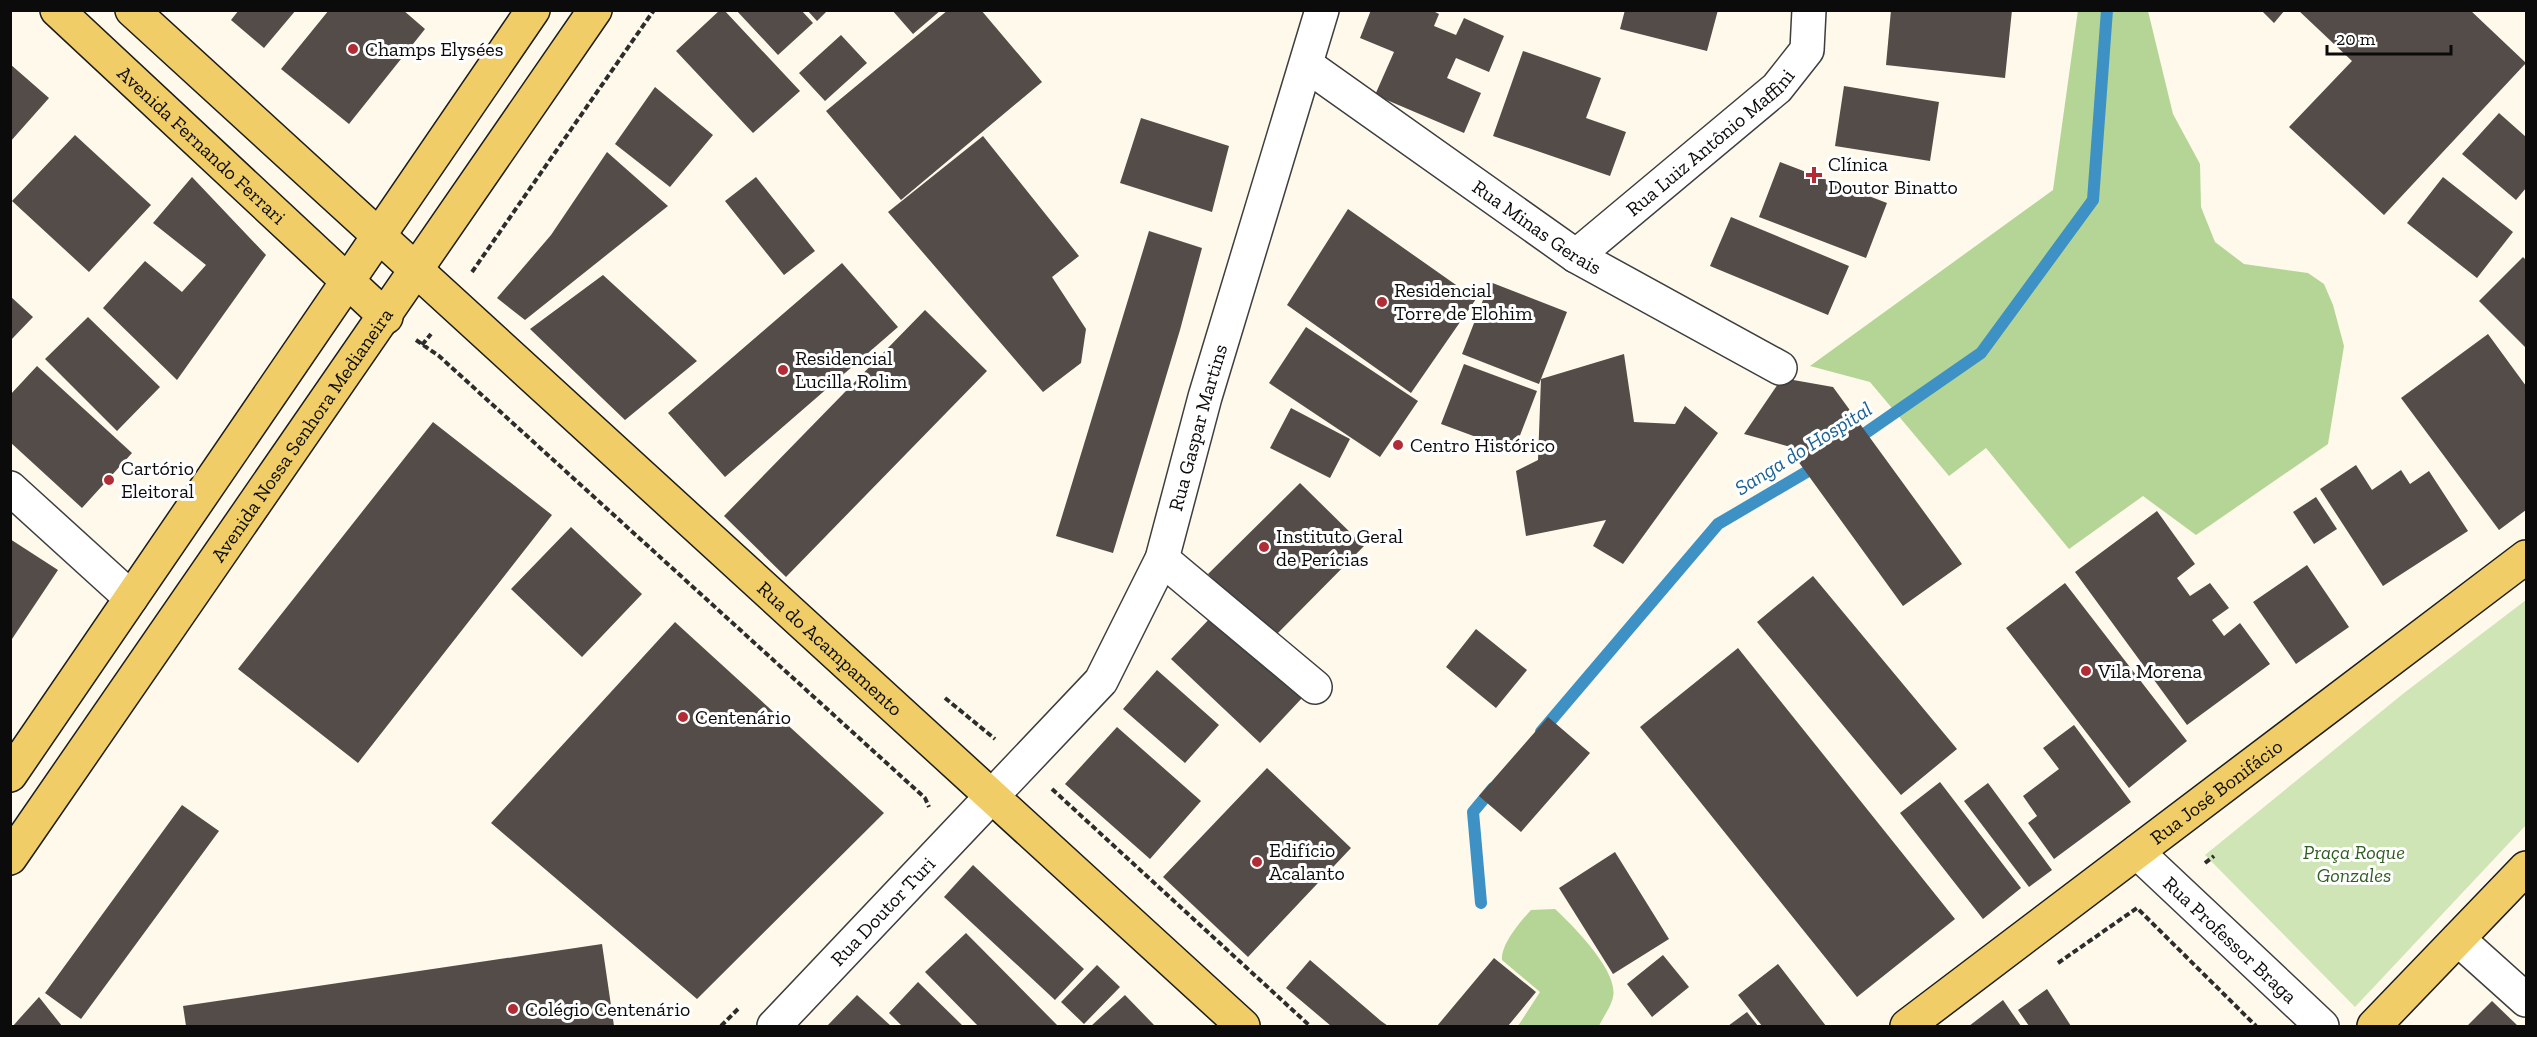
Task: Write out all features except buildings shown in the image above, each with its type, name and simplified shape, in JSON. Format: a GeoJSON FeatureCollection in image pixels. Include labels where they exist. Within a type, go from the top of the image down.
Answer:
{"type":"FeatureCollection","features":[{"type":"Feature","properties":{"kind":"main road","name":"Avenida Fernando Ferrari"},"geometry":{"type":"LineString","coordinates":[[57,10],[386,317]]}},
{"type":"Feature","properties":{"kind":"main road"},"geometry":{"type":"LineString","coordinates":[[132,10],[377,236]]}},
{"type":"Feature","properties":{"kind":"main road"},"geometry":{"type":"LineString","coordinates":[[10,776],[533,10]]}},
{"type":"Feature","properties":{"kind":"main road","name":"Avenida Nossa Senhora Medianeira"},"geometry":{"type":"LineString","coordinates":[[10,858],[386,317],[595,10]]}},
{"type":"Feature","properties":{"kind":"main road","name":"Rua do Acampamento"},"geometry":{"type":"LineString","coordinates":[[377,236],[1243,1026]]}},
{"type":"Feature","properties":{"kind":"main road","name":"Rua José Bonifácio"},"geometry":{"type":"LineString","coordinates":[[1907,1026],[2526,557]]}},
{"type":"Feature","properties":{"kind":"main road"},"geometry":{"type":"LineString","coordinates":[[2374,1026],[2526,868]]}},
{"type":"Feature","properties":{"kind":"street","name":"Rua Gaspar Martins"},"geometry":{"type":"LineString","coordinates":[[991,798],[1101,681],[1162,559],[1205,397],[1308,66],[1322,10]]}},
{"type":"Feature","properties":{"kind":"street","name":"Rua Luiz Antônio Maffini"},"geometry":{"type":"LineString","coordinates":[[1576,256],[1777,88],[1807,50],[1809,10]]}},
{"type":"Feature","properties":{"kind":"street","name":"Rua Minas Gerais"},"geometry":{"type":"LineString","coordinates":[[1308,66],[1576,256],[1780,368]]}},
{"type":"Feature","properties":{"kind":"street"},"geometry":{"type":"LineString","coordinates":[[10,488],[131,598]]}},
{"type":"Feature","properties":{"kind":"street"},"geometry":{"type":"LineString","coordinates":[[1162,559],[1315,687]]}},
{"type":"Feature","properties":{"kind":"street","name":"Rua Doutor Turi"},"geometry":{"type":"LineString","coordinates":[[774,1026],[991,798]]}},
{"type":"Feature","properties":{"kind":"street","name":"Rua Professor Braga"},"geometry":{"type":"LineString","coordinates":[[2136,852],[2322,1026]]}},
{"type":"Feature","properties":{"kind":"street"},"geometry":{"type":"LineString","coordinates":[[2458,939],[2526,1000]]}},
{"type":"Feature","properties":{"kind":"path"},"geometry":{"type":"LineString","coordinates":[[466,280],[654,10]]}},
{"type":"Feature","properties":{"kind":"path"},"geometry":{"type":"LineString","coordinates":[[408,347],[414,339],[439,356],[925,798],[930,808],[922,817]]}},
{"type":"Feature","properties":{"kind":"path"},"geometry":{"type":"LineString","coordinates":[[941,695],[1024,763],[1310,1026]]}},
{"type":"Feature","properties":{"kind":"path"},"geometry":{"type":"LineString","coordinates":[[2056,965],[2137,908],[2256,1026]]}},
{"type":"Feature","properties":{"kind":"path"},"geometry":{"type":"LineString","coordinates":[[721,1026],[745,1001]]}},
{"type":"Feature","properties":{"kind":"green space"},"geometry":{"type":"Polygon","coordinates":[[[2078,10],[2148,11],[2173,114],[2200,164],[2201,207],[2215,242],[2244,264],[2308,273],[2324,284],[2333,305],[2344,346],[2328,444],[2196,535],[2143,496],[2069,549],[1986,448],[1949,476],[1870,382],[1810,366],[2053,190],[2078,10]]]}},
{"type":"Feature","properties":{"kind":"green space","name":"Praça Roque Gonzales"},"geometry":{"type":"Polygon","coordinates":[[[2526,600],[2526,825],[2355,1007],[2205,855],[2404,693],[2526,600]]]}},
{"type":"Feature","properties":{"kind":"green space"},"geometry":{"type":"Polygon","coordinates":[[[1555,909],[1593,949],[1609,975],[1613,986],[1613,997],[1599,1026],[1518,1026],[1540,992],[1502,960],[1505,947],[1531,910],[1555,909]]]}},
{"type":"Feature","properties":{"kind":"waterway","name":"Sanga do Hospital"},"geometry":{"type":"LineString","coordinates":[[1854,441],[1981,353],[2093,200],[2107,10]]}},
{"type":"Feature","properties":{"kind":"waterway","name":"Sanga do Hospital"},"geometry":{"type":"LineString","coordinates":[[1541,732],[1718,524],[1820,464]]}},
{"type":"Feature","properties":{"kind":"waterway","name":"Sanga do Hospital"},"geometry":{"type":"LineString","coordinates":[[1481,903],[1473,812],[1493,788]]}},
{"type":"Feature","properties":{"kind":"place","name":"Champs Elysées"},"geometry":{"type":"Point","coordinates":[353,49]}},
{"type":"Feature","properties":{"kind":"place","name":"Clínica Doutor Binatto"},"geometry":{"type":"Point","coordinates":[1814,175]}},
{"type":"Feature","properties":{"kind":"place","name":"Residencial Torre de Elohim"},"geometry":{"type":"Point","coordinates":[1382,302]}},
{"type":"Feature","properties":{"kind":"place","name":"Residencial Lucilla Rolim"},"geometry":{"type":"Point","coordinates":[783,370]}},
{"type":"Feature","properties":{"kind":"place","name":"Centro Histórico"},"geometry":{"type":"Point","coordinates":[1398,445]}},
{"type":"Feature","properties":{"kind":"place","name":"Cartório Eleitoral"},"geometry":{"type":"Point","coordinates":[109,480]}},
{"type":"Feature","properties":{"kind":"place","name":"Instituto Geral de Perícias"},"geometry":{"type":"Point","coordinates":[1264,547]}},
{"type":"Feature","properties":{"kind":"place","name":"Vila Morena"},"geometry":{"type":"Point","coordinates":[2086,671]}},
{"type":"Feature","properties":{"kind":"place","name":"Centenário"},"geometry":{"type":"Point","coordinates":[683,717]}},
{"type":"Feature","properties":{"kind":"place","name":"Edifício Acalanto"},"geometry":{"type":"Point","coordinates":[1257,862]}},
{"type":"Feature","properties":{"kind":"place","name":"Colégio Centenário"},"geometry":{"type":"Point","coordinates":[513,1009]}}]}
